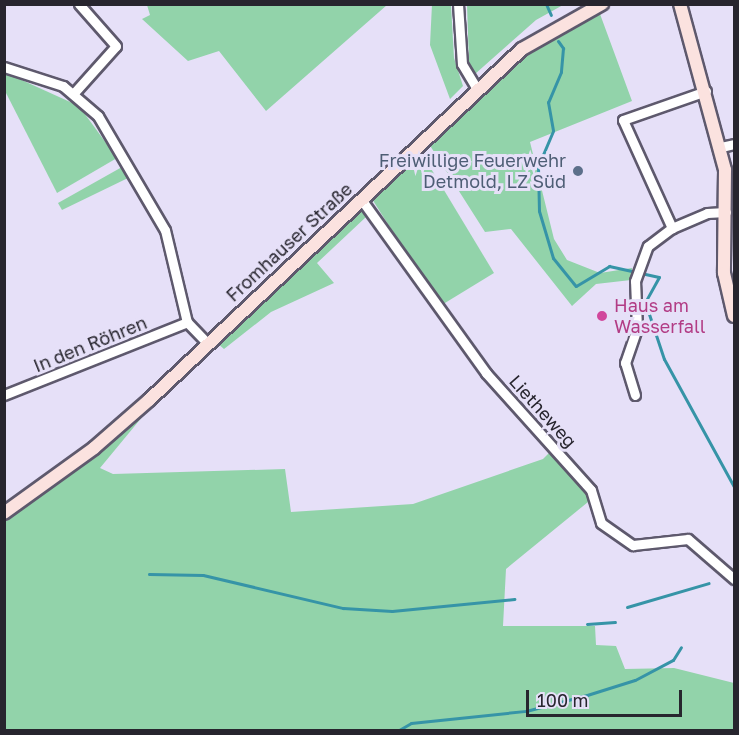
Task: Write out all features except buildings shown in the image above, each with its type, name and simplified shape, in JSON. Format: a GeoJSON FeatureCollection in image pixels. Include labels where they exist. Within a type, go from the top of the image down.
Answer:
{"type":"FeatureCollection","features":[{"type":"Feature","properties":{"kind":"street"},"geometry":{"type":"LineString","coordinates":[[73,94],[116,46],[79,4]]}},
{"type":"Feature","properties":{"kind":"street"},"geometry":{"type":"LineString","coordinates":[[458,4],[462,64],[477,89]]}},
{"type":"Feature","properties":{"kind":"street","name":"Fromhauser Straße"},"geometry":{"type":"LineString","coordinates":[[4,513],[94,448],[208,344],[477,89],[522,50],[602,4]]}},
{"type":"Feature","properties":{"kind":"street"},"geometry":{"type":"LineString","coordinates":[[680,4],[721,147],[729,204],[724,273],[735,316]]}},
{"type":"Feature","properties":{"kind":"street"},"geometry":{"type":"LineString","coordinates":[[4,67],[41,76],[73,94],[115,141],[165,230],[187,322],[208,344]]}},
{"type":"Feature","properties":{"kind":"street"},"geometry":{"type":"LineString","coordinates":[[672,228],[623,120],[706,91]]}},
{"type":"Feature","properties":{"kind":"street"},"geometry":{"type":"LineString","coordinates":[[721,147],[735,144]]}},
{"type":"Feature","properties":{"kind":"street","name":"Lietheweg"},"geometry":{"type":"LineString","coordinates":[[360,199],[471,354],[591,490],[601,524],[633,545],[688,539],[735,579]]}},
{"type":"Feature","properties":{"kind":"street"},"geometry":{"type":"LineString","coordinates":[[635,395],[625,363],[637,328],[635,281],[638,266],[648,246],[672,228],[729,204]]}},
{"type":"Feature","properties":{"kind":"street","name":"In den Röhren"},"geometry":{"type":"LineString","coordinates":[[4,395],[187,322]]}},
{"type":"Feature","properties":{"kind":"green space"},"geometry":{"type":"Polygon","coordinates":[[[147,4],[387,5],[266,111],[219,51],[188,61],[142,19],[150,15],[147,4]]]}},
{"type":"Feature","properties":{"kind":"green space"},"geometry":{"type":"Polygon","coordinates":[[[432,4],[451,5],[454,58],[463,86],[450,99],[430,45],[432,4]]]}},
{"type":"Feature","properties":{"kind":"green space"},"geometry":{"type":"Polygon","coordinates":[[[467,4],[563,5],[536,20],[475,74],[469,62],[467,4]]]}},
{"type":"Feature","properties":{"kind":"green space"},"geometry":{"type":"Polygon","coordinates":[[[600,14],[632,101],[530,142],[554,239],[567,260],[600,273],[632,268],[631,280],[596,284],[572,306],[511,229],[485,232],[429,144],[529,51],[600,14]]]}},
{"type":"Feature","properties":{"kind":"green space"},"geometry":{"type":"Polygon","coordinates":[[[4,72],[79,106],[117,158],[57,193],[5,91],[4,72]]]}},
{"type":"Feature","properties":{"kind":"green space"},"geometry":{"type":"Polygon","coordinates":[[[421,152],[494,273],[440,306],[372,199],[421,152]]]}},
{"type":"Feature","properties":{"kind":"green space"},"geometry":{"type":"Polygon","coordinates":[[[122,167],[128,178],[62,210],[58,203],[122,167]]]}},
{"type":"Feature","properties":{"kind":"green space"},"geometry":{"type":"Polygon","coordinates":[[[360,208],[366,217],[317,263],[334,283],[271,312],[224,349],[217,343],[360,208]]]}},
{"type":"Feature","properties":{"kind":"green space"},"geometry":{"type":"Polygon","coordinates":[[[143,416],[100,468],[113,474],[285,469],[291,512],[413,504],[543,459],[551,451],[589,494],[588,502],[506,569],[503,626],[595,626],[596,645],[616,646],[625,669],[674,668],[734,683],[734,730],[5,730],[5,522],[143,416]]]}},
{"type":"Feature","properties":{"kind":"waterway"},"geometry":{"type":"LineString","coordinates":[[546,4],[551,15]]}},
{"type":"Feature","properties":{"kind":"waterway"},"geometry":{"type":"LineString","coordinates":[[558,41],[563,48],[561,72],[548,102],[553,131],[538,167],[539,211],[553,258],[576,286],[609,266],[659,277],[645,302],[664,359],[734,487]]}},
{"type":"Feature","properties":{"kind":"waterway"},"geometry":{"type":"LineString","coordinates":[[149,574],[203,575],[343,608],[392,611],[514,599]]}},
{"type":"Feature","properties":{"kind":"waterway"},"geometry":{"type":"LineString","coordinates":[[627,607],[709,583]]}},
{"type":"Feature","properties":{"kind":"waterway"},"geometry":{"type":"LineString","coordinates":[[587,624],[615,622]]}},
{"type":"Feature","properties":{"kind":"waterway"},"geometry":{"type":"LineString","coordinates":[[399,730],[411,723],[526,711],[587,695],[635,680],[673,660],[681,647]]}},
{"type":"Feature","properties":{"kind":"place","name":"Freiwillige Feuerwehr Detmold, LZ Süd"},"geometry":{"type":"Point","coordinates":[578,171]}},
{"type":"Feature","properties":{"kind":"place","name":"Haus am Wasserfall"},"geometry":{"type":"Point","coordinates":[602,316]}}]}
